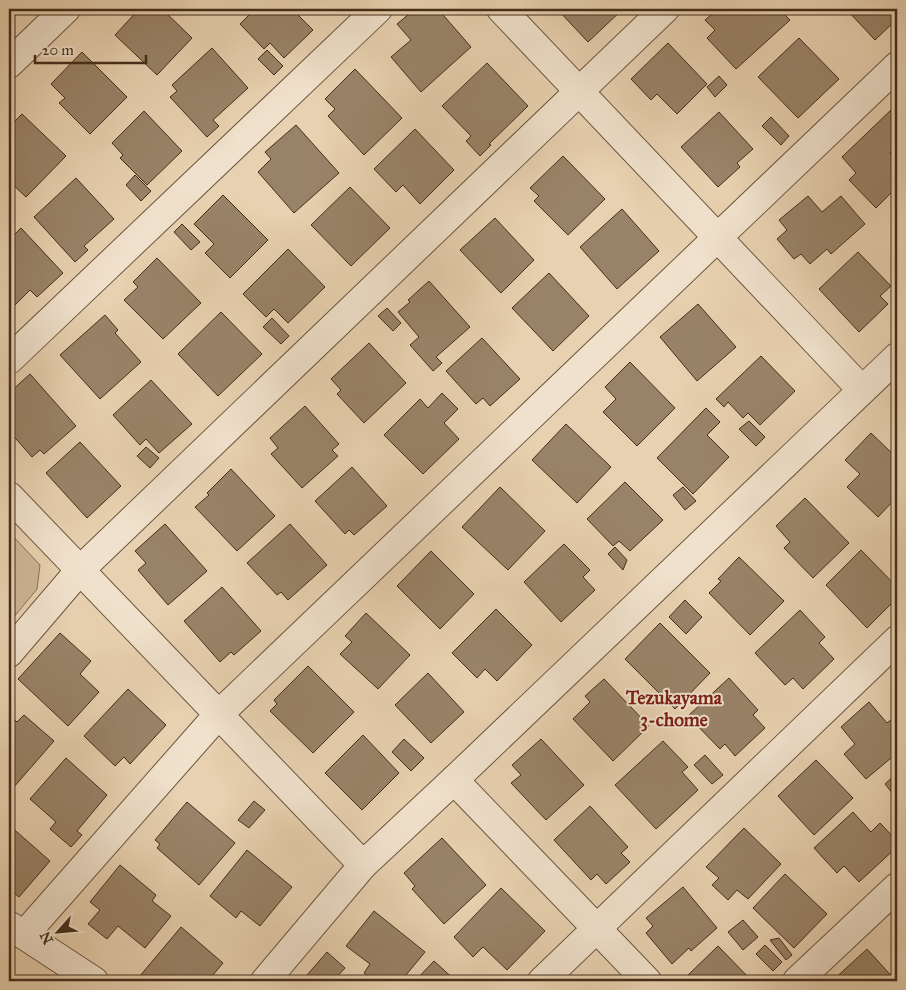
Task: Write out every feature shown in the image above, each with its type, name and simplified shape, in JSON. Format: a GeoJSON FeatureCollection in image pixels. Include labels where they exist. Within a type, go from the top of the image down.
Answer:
{"type":"FeatureCollection","features":[{"type":"Feature","properties":{"kind":"street"},"geometry":{"type":"LineString","coordinates":[[9,64],[66,9]]}},
{"type":"Feature","properties":{"kind":"street"},"geometry":{"type":"LineString","coordinates":[[9,360],[378,9]]}},
{"type":"Feature","properties":{"kind":"street"},"geometry":{"type":"LineString","coordinates":[[501,9],[862,390]]}},
{"type":"Feature","properties":{"kind":"street"},"geometry":{"type":"LineString","coordinates":[[9,653],[80,570],[665,9]]}},
{"type":"Feature","properties":{"kind":"street"},"geometry":{"type":"LineString","coordinates":[[94,981],[16,930],[218,715],[897,66]]}},
{"type":"Feature","properties":{"kind":"street"},"geometry":{"type":"LineString","coordinates":[[265,981],[363,865],[897,357]]}},
{"type":"Feature","properties":{"kind":"street"},"geometry":{"type":"LineString","coordinates":[[9,496],[363,865]]}},
{"type":"Feature","properties":{"kind":"street"},"geometry":{"type":"LineString","coordinates":[[542,981],[897,640]]}},
{"type":"Feature","properties":{"kind":"street"},"geometry":{"type":"LineString","coordinates":[[454,780],[647,981]]}},
{"type":"Feature","properties":{"kind":"street"},"geometry":{"type":"LineString","coordinates":[[797,981],[897,887]]}},
{"type":"Feature","properties":{"kind":"shaded area"},"geometry":{"type":"Polygon","coordinates":[[[9,532],[40,565],[37,589],[9,623],[9,532]]]}},
{"type":"Feature","properties":{"kind":"building"},"geometry":{"type":"Polygon","coordinates":[[[139,9],[162,9],[192,38],[157,75],[115,35],[139,9]]]}},
{"type":"Feature","properties":{"kind":"building"},"geometry":{"type":"Polygon","coordinates":[[[255,9],[292,9],[313,30],[284,58],[270,43],[264,49],[240,24],[255,9]]]}},
{"type":"Feature","properties":{"kind":"building"},"geometry":{"type":"Polygon","coordinates":[[[415,9],[438,9],[471,47],[421,92],[391,57],[411,40],[397,24],[415,9]]]}},
{"type":"Feature","properties":{"kind":"building"},"geometry":{"type":"Polygon","coordinates":[[[557,9],[623,9],[588,42],[557,9]]]}},
{"type":"Feature","properties":{"kind":"building"},"geometry":{"type":"Polygon","coordinates":[[[718,9],[760,9],[764,13],[769,9],[779,9],[790,20],[736,69],[707,38],[715,30],[705,20],[718,9]]]}},
{"type":"Feature","properties":{"kind":"building"},"geometry":{"type":"Polygon","coordinates":[[[846,9],[897,9],[897,19],[875,40],[846,9]]]}},
{"type":"Feature","properties":{"kind":"building"},"geometry":{"type":"Polygon","coordinates":[[[799,38],[839,79],[798,118],[758,77],[799,38]]]}},
{"type":"Feature","properties":{"kind":"building"},"geometry":{"type":"Polygon","coordinates":[[[668,43],[707,84],[677,114],[657,94],[651,100],[631,79],[668,43]]]}},
{"type":"Feature","properties":{"kind":"building"},"geometry":{"type":"Polygon","coordinates":[[[212,48],[248,88],[213,120],[219,126],[207,137],[170,97],[177,91],[172,85],[212,48]]]}},
{"type":"Feature","properties":{"kind":"building"},"geometry":{"type":"Polygon","coordinates":[[[267,50],[283,66],[274,75],[258,59],[267,50]]]}},
{"type":"Feature","properties":{"kind":"building"},"geometry":{"type":"Polygon","coordinates":[[[82,52],[127,97],[90,134],[59,103],[65,98],[51,84],[82,52]]]}},
{"type":"Feature","properties":{"kind":"building"},"geometry":{"type":"Polygon","coordinates":[[[487,63],[528,106],[489,144],[491,145],[480,156],[466,141],[471,136],[442,106],[487,63]]]}},
{"type":"Feature","properties":{"kind":"building"},"geometry":{"type":"Polygon","coordinates":[[[355,69],[402,118],[364,155],[328,116],[335,109],[325,99],[355,69]]]}},
{"type":"Feature","properties":{"kind":"building"},"geometry":{"type":"Polygon","coordinates":[[[719,76],[727,85],[715,97],[707,87],[719,76]]]}},
{"type":"Feature","properties":{"kind":"building"},"geometry":{"type":"Polygon","coordinates":[[[891,110],[897,117],[897,146],[890,153],[897,160],[897,187],[876,208],[849,180],[856,173],[842,157],[891,110]]]}},
{"type":"Feature","properties":{"kind":"building"},"geometry":{"type":"Polygon","coordinates":[[[144,111],[182,151],[147,185],[120,158],[123,155],[112,143],[144,111]]]}},
{"type":"Feature","properties":{"kind":"building"},"geometry":{"type":"Polygon","coordinates":[[[719,112],[753,149],[737,163],[740,167],[718,187],[681,147],[719,112]]]}},
{"type":"Feature","properties":{"kind":"building"},"geometry":{"type":"Polygon","coordinates":[[[22,114],[66,156],[26,197],[9,181],[9,127],[22,114]]]}},
{"type":"Feature","properties":{"kind":"building"},"geometry":{"type":"Polygon","coordinates":[[[771,117],[789,136],[781,145],[762,126],[771,117]]]}},
{"type":"Feature","properties":{"kind":"building"},"geometry":{"type":"Polygon","coordinates":[[[296,125],[339,173],[294,213],[258,172],[271,159],[265,152],[296,125]]]}},
{"type":"Feature","properties":{"kind":"building"},"geometry":{"type":"Polygon","coordinates":[[[415,129],[454,170],[420,204],[403,185],[396,192],[374,169],[415,129]]]}},
{"type":"Feature","properties":{"kind":"building"},"geometry":{"type":"Polygon","coordinates":[[[563,156],[605,199],[568,235],[534,201],[539,196],[530,188],[563,156]]]}},
{"type":"Feature","properties":{"kind":"building"},"geometry":{"type":"Polygon","coordinates":[[[135,175],[151,191],[141,201],[126,185],[135,175]]]}},
{"type":"Feature","properties":{"kind":"building"},"geometry":{"type":"Polygon","coordinates":[[[76,178],[114,219],[84,246],[88,250],[75,262],[34,217],[76,178]]]}},
{"type":"Feature","properties":{"kind":"building"},"geometry":{"type":"Polygon","coordinates":[[[350,187],[390,228],[351,266],[311,225],[350,187]]]}},
{"type":"Feature","properties":{"kind":"building"},"geometry":{"type":"Polygon","coordinates":[[[223,195],[268,240],[230,278],[205,253],[214,244],[194,224],[223,195]]]}},
{"type":"Feature","properties":{"kind":"building"},"geometry":{"type":"Polygon","coordinates":[[[808,196],[822,212],[841,196],[865,224],[831,254],[827,249],[810,264],[801,254],[794,259],[777,239],[787,230],[779,220],[808,196]]]}},
{"type":"Feature","properties":{"kind":"building"},"geometry":{"type":"Polygon","coordinates":[[[622,209],[659,251],[617,289],[580,247],[622,209]]]}},
{"type":"Feature","properties":{"kind":"building"},"geometry":{"type":"Polygon","coordinates":[[[897,214],[897,224],[892,219],[897,214]]]}},
{"type":"Feature","properties":{"kind":"building"},"geometry":{"type":"Polygon","coordinates":[[[495,218],[534,260],[501,293],[460,250],[495,218]]]}},
{"type":"Feature","properties":{"kind":"building"},"geometry":{"type":"Polygon","coordinates":[[[182,224],[200,242],[191,250],[174,232],[182,224]]]}},
{"type":"Feature","properties":{"kind":"building"},"geometry":{"type":"Polygon","coordinates":[[[21,228],[63,273],[37,297],[30,290],[15,305],[9,299],[9,240],[21,228]]]}},
{"type":"Feature","properties":{"kind":"building"},"geometry":{"type":"Polygon","coordinates":[[[288,249],[325,287],[288,323],[274,309],[266,317],[243,294],[288,249]]]}},
{"type":"Feature","properties":{"kind":"building"},"geometry":{"type":"Polygon","coordinates":[[[858,252],[891,286],[880,296],[888,304],[859,332],[819,289],[858,252]]]}},
{"type":"Feature","properties":{"kind":"building"},"geometry":{"type":"Polygon","coordinates":[[[157,258],[201,303],[163,339],[124,300],[138,287],[133,282],[157,258]]]}},
{"type":"Feature","properties":{"kind":"building"},"geometry":{"type":"Polygon","coordinates":[[[549,273],[589,316],[553,351],[512,308],[549,273]]]}},
{"type":"Feature","properties":{"kind":"building"},"geometry":{"type":"Polygon","coordinates":[[[429,281],[470,327],[436,357],[442,363],[433,371],[410,345],[419,337],[398,312],[429,281]]]}},
{"type":"Feature","properties":{"kind":"building"},"geometry":{"type":"Polygon","coordinates":[[[698,304],[736,347],[697,381],[660,337],[698,304]]]}},
{"type":"Feature","properties":{"kind":"building"},"geometry":{"type":"Polygon","coordinates":[[[387,308],[401,323],[393,331],[378,316],[387,308]]]}},
{"type":"Feature","properties":{"kind":"building"},"geometry":{"type":"Polygon","coordinates":[[[221,312],[262,354],[218,396],[178,354],[221,312]]]}},
{"type":"Feature","properties":{"kind":"building"},"geometry":{"type":"Polygon","coordinates":[[[105,315],[118,330],[115,333],[141,362],[100,399],[60,355],[105,315]]]}},
{"type":"Feature","properties":{"kind":"building"},"geometry":{"type":"Polygon","coordinates":[[[272,318],[289,336],[281,344],[263,327],[272,318]]]}},
{"type":"Feature","properties":{"kind":"building"},"geometry":{"type":"Polygon","coordinates":[[[482,338],[520,379],[490,406],[483,398],[476,404],[446,371],[482,338]]]}},
{"type":"Feature","properties":{"kind":"building"},"geometry":{"type":"Polygon","coordinates":[[[369,343],[406,383],[364,423],[337,394],[341,390],[331,379],[369,343]]]}},
{"type":"Feature","properties":{"kind":"building"},"geometry":{"type":"Polygon","coordinates":[[[761,356],[795,391],[760,425],[748,413],[743,418],[728,402],[724,407],[716,399],[761,356]]]}},
{"type":"Feature","properties":{"kind":"building"},"geometry":{"type":"Polygon","coordinates":[[[630,362],[675,408],[637,446],[603,412],[616,399],[605,387],[630,362]]]}},
{"type":"Feature","properties":{"kind":"building"},"geometry":{"type":"Polygon","coordinates":[[[30,374],[76,426],[44,454],[40,450],[32,457],[9,431],[9,393],[30,374]]]}},
{"type":"Feature","properties":{"kind":"building"},"geometry":{"type":"Polygon","coordinates":[[[151,380],[192,424],[159,453],[146,439],[140,445],[113,415],[151,380]]]}},
{"type":"Feature","properties":{"kind":"building"},"geometry":{"type":"Polygon","coordinates":[[[442,393],[458,409],[444,423],[459,439],[423,474],[384,435],[420,399],[428,408],[442,393]]]}},
{"type":"Feature","properties":{"kind":"building"},"geometry":{"type":"Polygon","coordinates":[[[305,406],[339,444],[332,450],[338,456],[302,488],[271,454],[278,448],[270,438],[305,406]]]}},
{"type":"Feature","properties":{"kind":"building"},"geometry":{"type":"Polygon","coordinates":[[[706,408],[720,422],[707,435],[729,457],[693,494],[657,458],[706,408]]]}},
{"type":"Feature","properties":{"kind":"building"},"geometry":{"type":"Polygon","coordinates":[[[749,421],[765,437],[756,446],[739,429],[749,421]]]}},
{"type":"Feature","properties":{"kind":"building"},"geometry":{"type":"Polygon","coordinates":[[[566,424],[611,467],[577,503],[532,460],[566,424]]]}},
{"type":"Feature","properties":{"kind":"building"},"geometry":{"type":"Polygon","coordinates":[[[871,433],[897,458],[897,497],[878,517],[847,487],[860,474],[845,460],[871,433]]]}},
{"type":"Feature","properties":{"kind":"building"},"geometry":{"type":"Polygon","coordinates":[[[80,442],[121,486],[87,518],[46,473],[80,442]]]}},
{"type":"Feature","properties":{"kind":"building"},"geometry":{"type":"Polygon","coordinates":[[[146,447],[159,458],[150,468],[137,456],[146,447]]]}},
{"type":"Feature","properties":{"kind":"building"},"geometry":{"type":"Polygon","coordinates":[[[352,467],[387,506],[354,535],[349,530],[345,534],[315,501],[352,467]]]}},
{"type":"Feature","properties":{"kind":"building"},"geometry":{"type":"Polygon","coordinates":[[[231,469],[275,516],[237,551],[195,507],[209,495],[207,493],[231,469]]]}},
{"type":"Feature","properties":{"kind":"building"},"geometry":{"type":"Polygon","coordinates":[[[625,482],[663,520],[630,551],[619,541],[613,546],[587,519],[625,482]]]}},
{"type":"Feature","properties":{"kind":"building"},"geometry":{"type":"Polygon","coordinates":[[[500,487],[545,531],[508,570],[462,527],[500,487]]]}},
{"type":"Feature","properties":{"kind":"building"},"geometry":{"type":"Polygon","coordinates":[[[683,487],[696,501],[685,510],[673,495],[683,487]]]}},
{"type":"Feature","properties":{"kind":"building"},"geometry":{"type":"Polygon","coordinates":[[[805,498],[849,543],[813,578],[784,548],[790,542],[776,526],[805,498]]]}},
{"type":"Feature","properties":{"kind":"building"},"geometry":{"type":"Polygon","coordinates":[[[165,524],[207,571],[168,605],[138,570],[146,563],[135,551],[165,524]]]}},
{"type":"Feature","properties":{"kind":"building"},"geometry":{"type":"Polygon","coordinates":[[[290,524],[327,565],[288,600],[281,592],[277,595],[247,563],[290,524]]]}},
{"type":"Feature","properties":{"kind":"building"},"geometry":{"type":"Polygon","coordinates":[[[564,544],[590,570],[583,577],[595,590],[561,622],[524,582],[564,544]]]}},
{"type":"Feature","properties":{"kind":"building"},"geometry":{"type":"Polygon","coordinates":[[[615,547],[627,560],[623,570],[608,554],[615,547]]]}},
{"type":"Feature","properties":{"kind":"building"},"geometry":{"type":"Polygon","coordinates":[[[861,550],[897,587],[897,598],[867,628],[826,585],[861,550]]]}},
{"type":"Feature","properties":{"kind":"building"},"geometry":{"type":"Polygon","coordinates":[[[431,551],[474,594],[440,629],[397,586],[431,551]]]}},
{"type":"Feature","properties":{"kind":"building"},"geometry":{"type":"Polygon","coordinates":[[[739,557],[784,601],[750,635],[709,593],[721,581],[718,579],[739,557]]]}},
{"type":"Feature","properties":{"kind":"building"},"geometry":{"type":"Polygon","coordinates":[[[222,587],[261,631],[234,655],[231,652],[220,662],[184,621],[222,587]]]}},
{"type":"Feature","properties":{"kind":"building"},"geometry":{"type":"Polygon","coordinates":[[[685,600],[702,617],[686,634],[669,617],[685,600]]]}},
{"type":"Feature","properties":{"kind":"building"},"geometry":{"type":"Polygon","coordinates":[[[496,609],[532,645],[497,681],[485,669],[477,678],[452,653],[496,609]]]}},
{"type":"Feature","properties":{"kind":"building"},"geometry":{"type":"Polygon","coordinates":[[[800,610],[825,637],[819,643],[834,659],[803,689],[793,678],[785,685],[755,653],[800,610]]]}},
{"type":"Feature","properties":{"kind":"building"},"geometry":{"type":"Polygon","coordinates":[[[366,613],[410,655],[378,689],[340,654],[352,642],[345,636],[366,613]]]}},
{"type":"Feature","properties":{"kind":"building"},"geometry":{"type":"Polygon","coordinates":[[[660,623],[710,673],[675,709],[625,659],[660,623]]]}},
{"type":"Feature","properties":{"kind":"building"},"geometry":{"type":"Polygon","coordinates":[[[60,633],[91,661],[80,674],[99,692],[68,726],[18,679],[60,633]]]}},
{"type":"Feature","properties":{"kind":"building"},"geometry":{"type":"Polygon","coordinates":[[[308,666],[354,712],[313,753],[270,711],[277,704],[274,700],[308,666]]]}},
{"type":"Feature","properties":{"kind":"building"},"geometry":{"type":"Polygon","coordinates":[[[428,673],[464,712],[431,743],[395,705],[428,673]]]}},
{"type":"Feature","properties":{"kind":"building"},"geometry":{"type":"Polygon","coordinates":[[[729,678],[758,710],[753,715],[765,728],[735,756],[725,744],[720,749],[688,716],[729,678]]]}},
{"type":"Feature","properties":{"kind":"building"},"geometry":{"type":"Polygon","coordinates":[[[604,679],[649,726],[613,761],[573,719],[590,702],[585,696],[604,679]]]}},
{"type":"Feature","properties":{"kind":"building"},"geometry":{"type":"Polygon","coordinates":[[[128,689],[166,725],[130,764],[124,757],[115,766],[84,736],[128,689]]]}},
{"type":"Feature","properties":{"kind":"building"},"geometry":{"type":"Polygon","coordinates":[[[869,702],[887,723],[897,715],[897,753],[866,779],[844,754],[855,744],[841,727],[869,702]]]}},
{"type":"Feature","properties":{"kind":"building"},"geometry":{"type":"Polygon","coordinates":[[[9,714],[17,722],[24,715],[54,741],[13,788],[9,784],[9,714]]]}},
{"type":"Feature","properties":{"kind":"building"},"geometry":{"type":"Polygon","coordinates":[[[363,735],[399,773],[362,810],[325,773],[363,735]]]}},
{"type":"Feature","properties":{"kind":"building"},"geometry":{"type":"Polygon","coordinates":[[[404,739],[424,758],[411,771],[392,752],[404,739]]]}},
{"type":"Feature","properties":{"kind":"building"},"geometry":{"type":"Polygon","coordinates":[[[541,739],[584,785],[546,820],[511,783],[521,775],[512,765],[541,739]]]}},
{"type":"Feature","properties":{"kind":"building"},"geometry":{"type":"Polygon","coordinates":[[[663,741],[688,767],[682,772],[698,790],[656,829],[615,785],[663,741]]]}},
{"type":"Feature","properties":{"kind":"building"},"geometry":{"type":"Polygon","coordinates":[[[705,755],[723,775],[712,784],[694,765],[705,755]]]}},
{"type":"Feature","properties":{"kind":"building"},"geometry":{"type":"Polygon","coordinates":[[[66,758],[107,795],[77,831],[82,835],[71,847],[50,829],[56,822],[30,799],[66,758]]]}},
{"type":"Feature","properties":{"kind":"building"},"geometry":{"type":"Polygon","coordinates":[[[816,760],[853,798],[814,835],[778,796],[816,760]]]}},
{"type":"Feature","properties":{"kind":"building"},"geometry":{"type":"Polygon","coordinates":[[[897,773],[897,799],[885,784],[897,773]]]}},
{"type":"Feature","properties":{"kind":"building"},"geometry":{"type":"Polygon","coordinates":[[[254,801],[265,810],[249,828],[238,820],[254,801]]]}},
{"type":"Feature","properties":{"kind":"building"},"geometry":{"type":"Polygon","coordinates":[[[187,802],[235,843],[199,885],[157,848],[160,844],[155,840],[187,802]]]}},
{"type":"Feature","properties":{"kind":"building"},"geometry":{"type":"Polygon","coordinates":[[[590,806],[628,847],[621,853],[630,862],[606,884],[597,874],[591,880],[554,840],[590,806]]]}},
{"type":"Feature","properties":{"kind":"building"},"geometry":{"type":"Polygon","coordinates":[[[853,812],[871,832],[880,823],[897,841],[897,847],[859,882],[844,866],[837,873],[814,848],[853,812]]]}},
{"type":"Feature","properties":{"kind":"building"},"geometry":{"type":"Polygon","coordinates":[[[9,825],[50,861],[19,897],[9,889],[9,825]]]}},
{"type":"Feature","properties":{"kind":"building"},"geometry":{"type":"Polygon","coordinates":[[[744,828],[781,864],[748,899],[737,890],[728,900],[712,885],[719,878],[706,867],[744,828]]]}},
{"type":"Feature","properties":{"kind":"building"},"geometry":{"type":"Polygon","coordinates":[[[442,838],[486,885],[444,924],[412,889],[415,886],[404,873],[442,838]]]}},
{"type":"Feature","properties":{"kind":"building"},"geometry":{"type":"Polygon","coordinates":[[[247,850],[292,887],[260,926],[241,911],[236,918],[210,896],[247,850]]]}},
{"type":"Feature","properties":{"kind":"building"},"geometry":{"type":"Polygon","coordinates":[[[120,865],[156,895],[152,901],[171,916],[145,948],[118,926],[107,939],[88,924],[100,910],[90,902],[120,865]]]}},
{"type":"Feature","properties":{"kind":"building"},"geometry":{"type":"Polygon","coordinates":[[[785,874],[827,914],[794,948],[753,908],[785,874]]]}},
{"type":"Feature","properties":{"kind":"building"},"geometry":{"type":"Polygon","coordinates":[[[683,887],[717,928],[691,951],[689,948],[672,964],[646,933],[653,926],[646,918],[683,887]]]}},
{"type":"Feature","properties":{"kind":"building"},"geometry":{"type":"Polygon","coordinates":[[[501,888],[545,931],[507,970],[483,947],[473,957],[454,937],[501,888]]]}},
{"type":"Feature","properties":{"kind":"building"},"geometry":{"type":"Polygon","coordinates":[[[374,911],[425,952],[401,981],[374,981],[364,973],[370,964],[346,946],[374,911]]]}},
{"type":"Feature","properties":{"kind":"building"},"geometry":{"type":"Polygon","coordinates":[[[743,920],[758,937],[743,950],[728,932],[743,920]]]}},
{"type":"Feature","properties":{"kind":"building"},"geometry":{"type":"Polygon","coordinates":[[[181,927],[223,963],[208,981],[144,981],[139,977],[181,927]]]}},
{"type":"Feature","properties":{"kind":"building"},"geometry":{"type":"Polygon","coordinates":[[[779,938],[792,955],[786,960],[770,940],[779,938]]]}},
{"type":"Feature","properties":{"kind":"building"},"geometry":{"type":"Polygon","coordinates":[[[765,945],[782,962],[773,971],[756,954],[765,945]]]}},
{"type":"Feature","properties":{"kind":"building"},"geometry":{"type":"Polygon","coordinates":[[[718,946],[752,981],[688,981],[685,978],[718,946]]]}},
{"type":"Feature","properties":{"kind":"building"},"geometry":{"type":"Polygon","coordinates":[[[867,949],[896,981],[832,981],[867,949]]]}},
{"type":"Feature","properties":{"kind":"building"},"geometry":{"type":"Polygon","coordinates":[[[327,952],[345,968],[333,981],[314,981],[307,975],[327,952]]]}},
{"type":"Feature","properties":{"kind":"building"},"geometry":{"type":"Polygon","coordinates":[[[9,956],[14,959],[9,968],[9,956]]]}},
{"type":"Feature","properties":{"kind":"building"},"geometry":{"type":"Polygon","coordinates":[[[434,961],[456,981],[415,981],[434,961]]]}},
{"type":"Feature","properties":{"kind":"district","name":"Tezukayama 3-chome"},"geometry":{"type":"Point","coordinates":[674,708]}}]}
